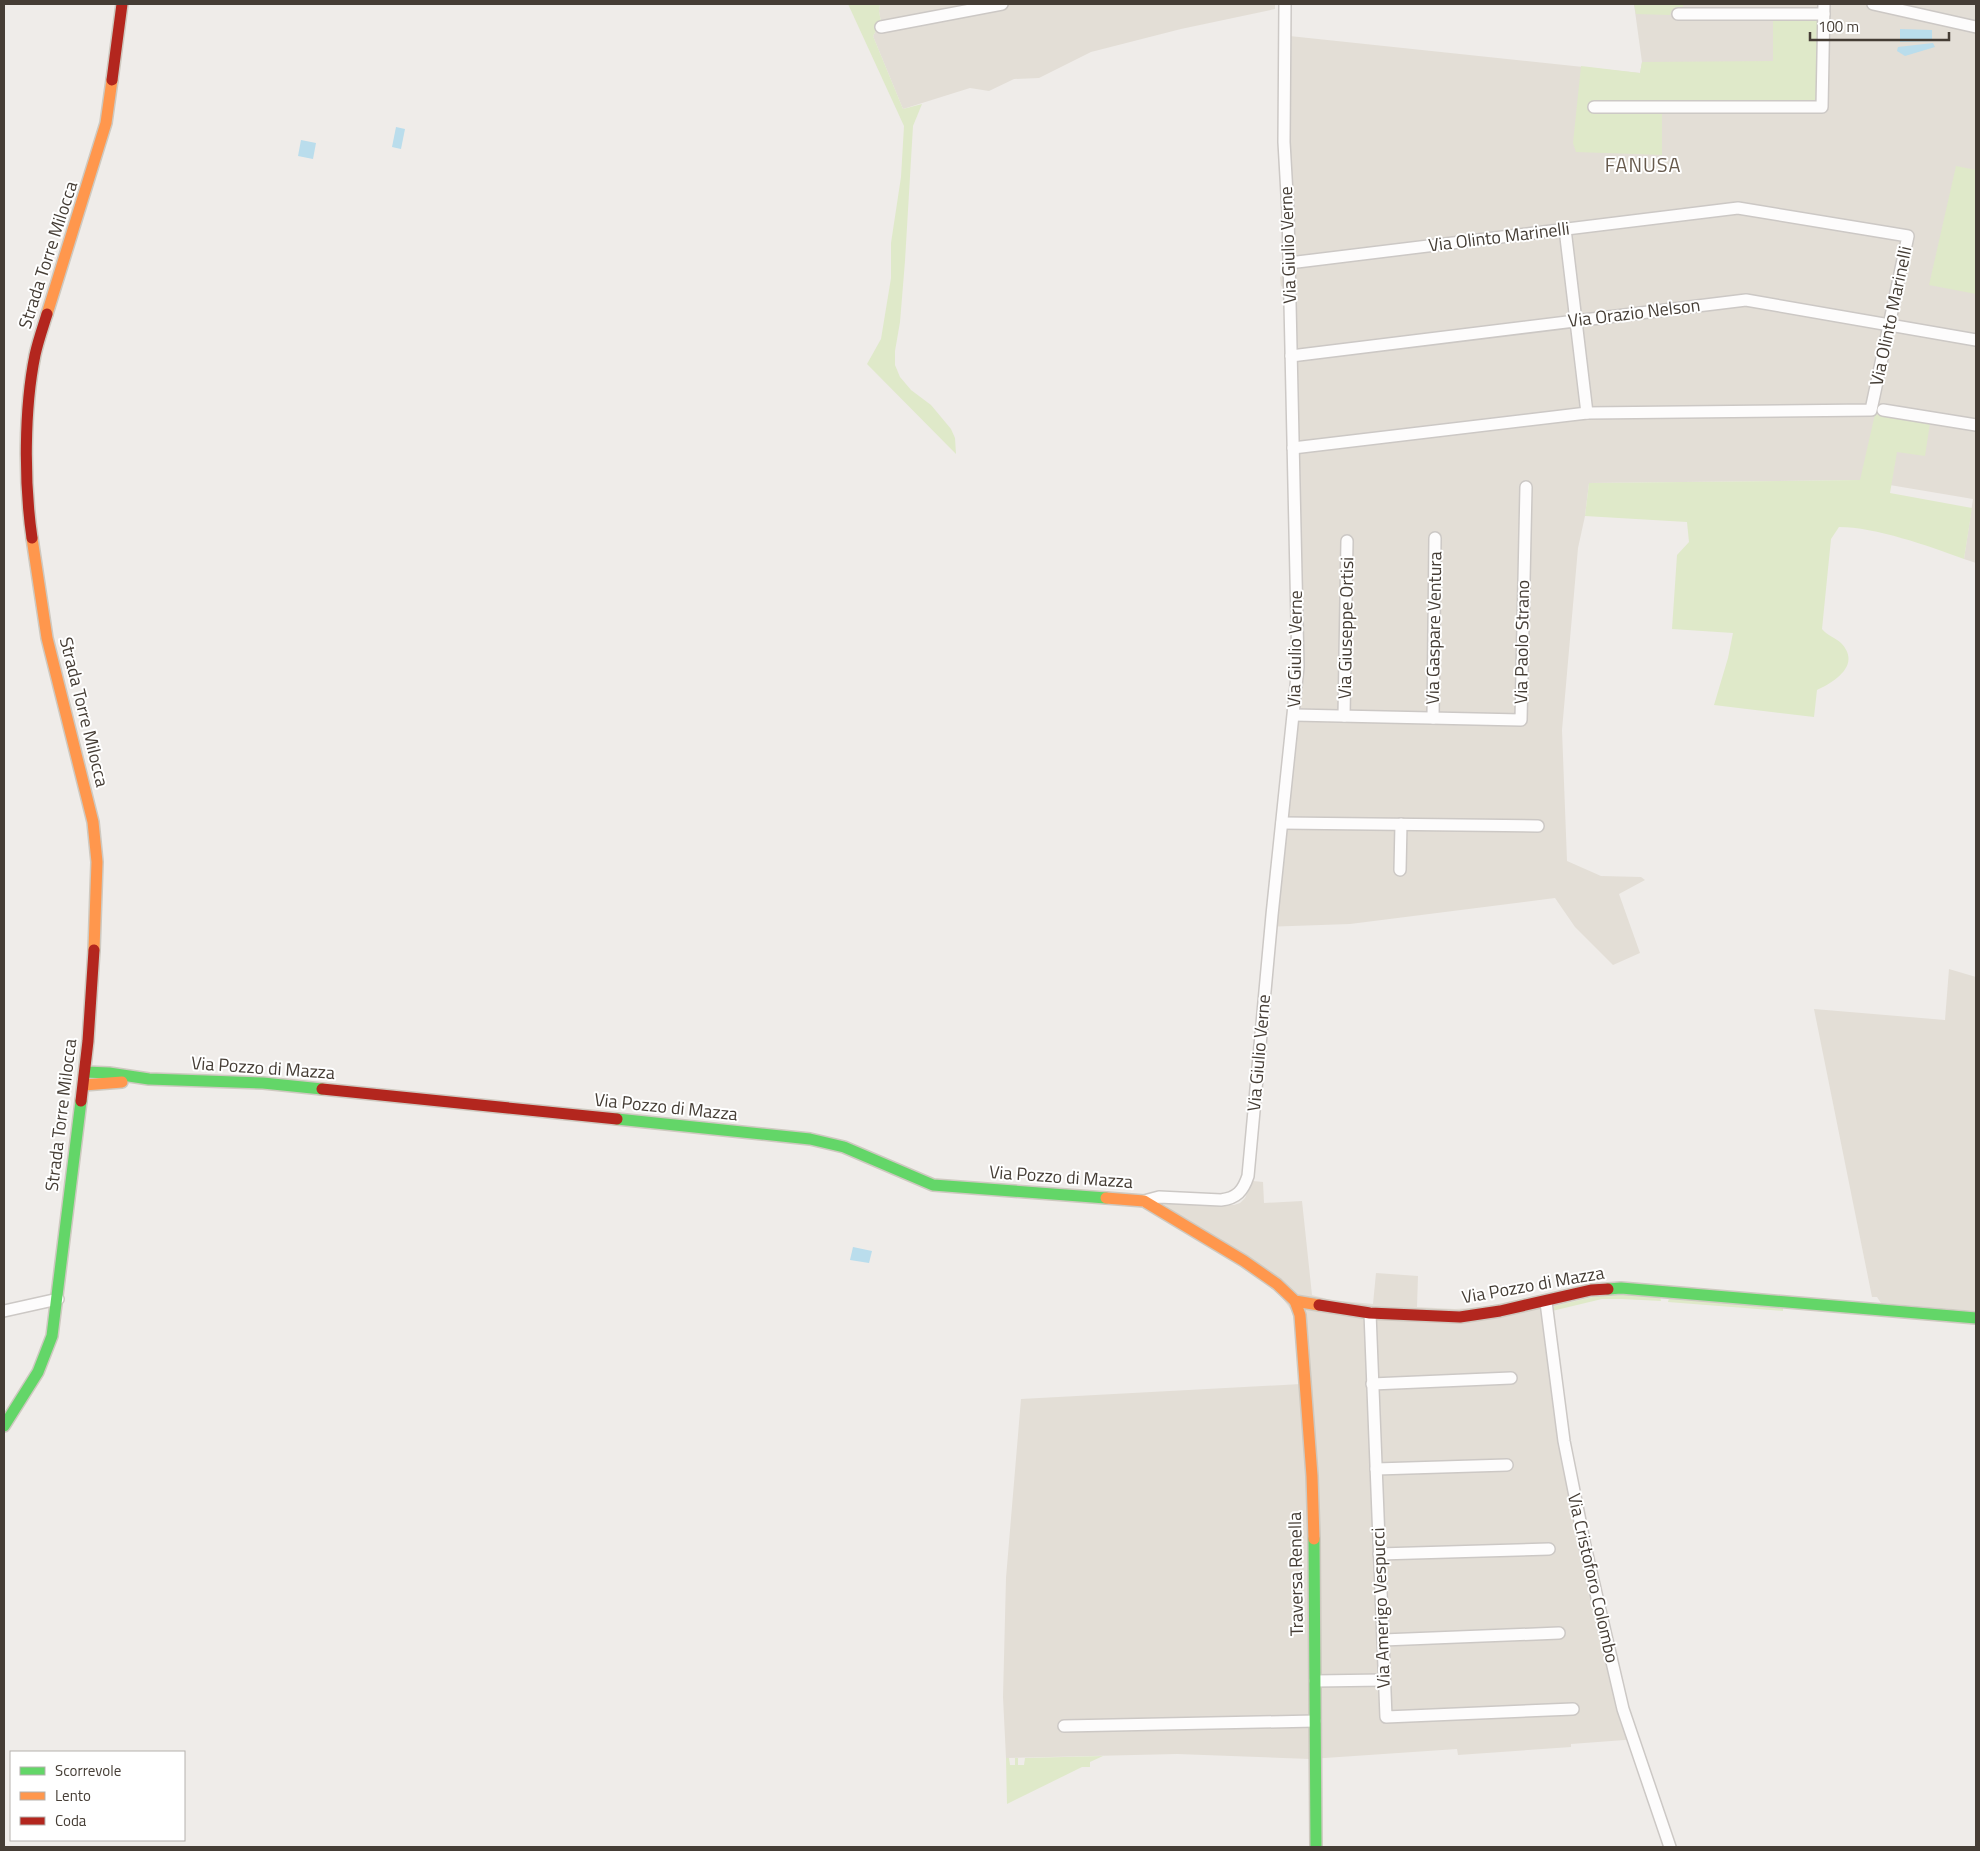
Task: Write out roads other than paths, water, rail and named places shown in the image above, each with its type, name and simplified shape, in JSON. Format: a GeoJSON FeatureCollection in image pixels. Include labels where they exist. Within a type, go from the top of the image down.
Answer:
{"type":"FeatureCollection","features":[{"type":"Feature","properties":{"kind":"street","name":"Strada Torre Milocca"},"geometry":{"type":"LineString","coordinates":[[4,1426],[36,1377],[47,1355],[58,1299],[84,1085],[96,921],[96,840],[47,638],[31,531],[28,500],[27,417],[35,354],[106,123],[122,4]]}},
{"type":"Feature","properties":{"kind":"street"},"geometry":{"type":"LineString","coordinates":[[881,27],[1002,4]]}},
{"type":"Feature","properties":{"kind":"street","name":"Via Giulio Verne"},"geometry":{"type":"LineString","coordinates":[[1144,1201],[1159,1197],[1230,1199],[1241,1192],[1248,1176],[1272,915],[1298,666],[1289,263],[1284,142],[1285,4]]}},
{"type":"Feature","properties":{"kind":"street"},"geometry":{"type":"LineString","coordinates":[[1873,4],[1976,27]]}},
{"type":"Feature","properties":{"kind":"street"},"geometry":{"type":"LineString","coordinates":[[1594,107],[1822,107],[1824,9],[1678,14]]}},
{"type":"Feature","properties":{"kind":"street","name":"Via Olinto Marinelli"},"geometry":{"type":"LineString","coordinates":[[1289,263],[1738,208],[1908,236],[1871,410],[1587,413],[1293,448]]}},
{"type":"Feature","properties":{"kind":"street"},"geometry":{"type":"LineString","coordinates":[[1565,229],[1587,413]]}},
{"type":"Feature","properties":{"kind":"street","name":"Via Orazio Nelson"},"geometry":{"type":"LineString","coordinates":[[1291,356],[1746,300],[1976,340]]}},
{"type":"Feature","properties":{"kind":"street"},"geometry":{"type":"LineString","coordinates":[[1883,410],[1976,425]]}},
{"type":"Feature","properties":{"kind":"street","name":"Via Paolo Strano"},"geometry":{"type":"LineString","coordinates":[[1294,715],[1521,720],[1526,487]]}},
{"type":"Feature","properties":{"kind":"street","name":"Via Gaspare Ventura"},"geometry":{"type":"LineString","coordinates":[[1433,718],[1436,538]]}},
{"type":"Feature","properties":{"kind":"street","name":"Via Giuseppe Ortisi"},"geometry":{"type":"LineString","coordinates":[[1344,716],[1347,541]]}},
{"type":"Feature","properties":{"kind":"street"},"geometry":{"type":"LineString","coordinates":[[1282,823],[1538,826]]}},
{"type":"Feature","properties":{"kind":"street"},"geometry":{"type":"LineString","coordinates":[[1400,870],[1401,824]]}},
{"type":"Feature","properties":{"kind":"street"},"geometry":{"type":"LineString","coordinates":[[88,1041],[98,1063],[109,1073]]}},
{"type":"Feature","properties":{"kind":"street"},"geometry":{"type":"LineString","coordinates":[[85,1072],[109,1073],[149,1079]]}},
{"type":"Feature","properties":{"kind":"street"},"geometry":{"type":"LineString","coordinates":[[84,1085],[149,1079]]}},
{"type":"Feature","properties":{"kind":"street","name":"Via Pozzo di Mazza"},"geometry":{"type":"LineString","coordinates":[[149,1079],[263,1082],[810,1139],[844,1147],[933,1185],[1144,1201],[1244,1261],[1278,1284],[1295,1301],[1370,1313],[1460,1317],[1546,1302],[1591,1290],[1621,1288],[1976,1318]]}},
{"type":"Feature","properties":{"kind":"street"},"geometry":{"type":"LineString","coordinates":[[4,1311],[58,1299]]}},
{"type":"Feature","properties":{"kind":"street","name":"Traversa Renella"},"geometry":{"type":"LineString","coordinates":[[1295,1301],[1300,1315],[1312,1476],[1315,1615],[1316,1847]]}},
{"type":"Feature","properties":{"kind":"street","name":"Via Cristoforo Colombo"},"geometry":{"type":"LineString","coordinates":[[1546,1302],[1566,1456],[1596,1592],[1623,1709],[1670,1847]]}},
{"type":"Feature","properties":{"kind":"street","name":"Via Amerigo Vespucci"},"geometry":{"type":"LineString","coordinates":[[1370,1313],[1386,1717],[1572,1709]]}},
{"type":"Feature","properties":{"kind":"street"},"geometry":{"type":"LineString","coordinates":[[1372,1384],[1512,1378]]}},
{"type":"Feature","properties":{"kind":"street"},"geometry":{"type":"LineString","coordinates":[[1376,1469],[1507,1465]]}},
{"type":"Feature","properties":{"kind":"street"},"geometry":{"type":"LineString","coordinates":[[1379,1554],[1549,1549]]}},
{"type":"Feature","properties":{"kind":"street"},"geometry":{"type":"LineString","coordinates":[[1383,1640],[1559,1633]]}},
{"type":"Feature","properties":{"kind":"street"},"geometry":{"type":"LineString","coordinates":[[1314,1681],[1384,1680]]}},
{"type":"Feature","properties":{"kind":"street"},"geometry":{"type":"LineString","coordinates":[[1064,1726],[1315,1720]]}},
{"type":"Feature","properties":{"kind":"water"},"geometry":{"type":"Polygon","coordinates":[[[1900,29],[1932,30],[1932,41],[1900,42],[1900,29]]]}},
{"type":"Feature","properties":{"kind":"water"},"geometry":{"type":"Polygon","coordinates":[[[1933,43],[1935,47],[1905,56],[1897,51],[1898,47],[1933,43]]]}},
{"type":"Feature","properties":{"kind":"water"},"geometry":{"type":"Polygon","coordinates":[[[396,127],[405,129],[401,149],[392,147],[396,127]]]}},
{"type":"Feature","properties":{"kind":"water"},"geometry":{"type":"Polygon","coordinates":[[[301,140],[316,143],[313,159],[298,156],[301,140]]]}},
{"type":"Feature","properties":{"kind":"water"},"geometry":{"type":"Polygon","coordinates":[[[853,1247],[872,1251],[869,1263],[850,1260],[853,1247]]]}},
{"type":"Feature","properties":{"kind":"district","name":"FANUSA"},"geometry":{"type":"Point","coordinates":[1643,165]}}]}
